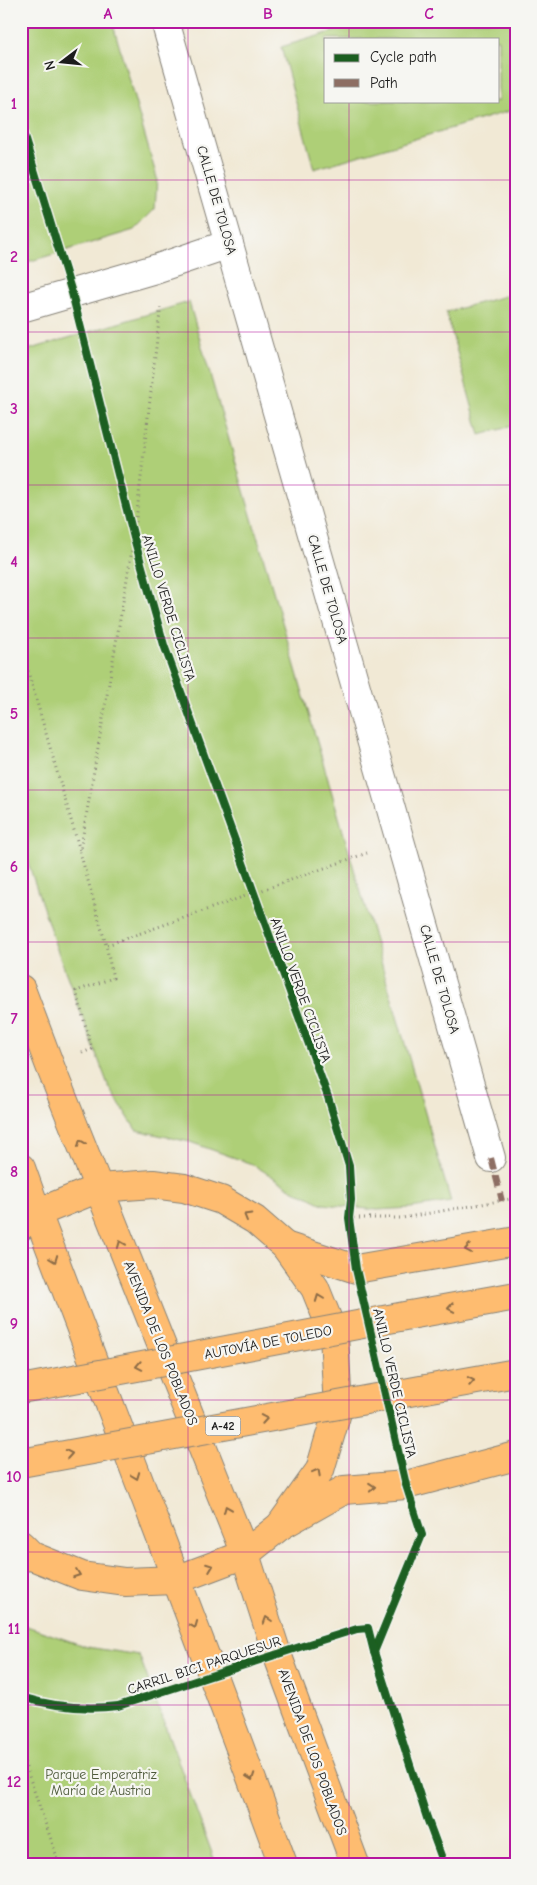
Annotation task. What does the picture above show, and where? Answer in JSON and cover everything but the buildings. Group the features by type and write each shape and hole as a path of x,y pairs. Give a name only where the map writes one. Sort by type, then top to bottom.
{"main road":[{"name":"AVENIDA DE LOS POBLADOS","path":"21,989 245,1554 277,1654 355,1864"},
{"path":"21,1168 29,1219 214,1676 283,1864"},
{"path":"29,1219 99,1188 153,1184 184,1188 221,1200 255,1220 285,1246 315,1288 334,1336 338,1409 320,1470 280,1526"},
{"path":"285,1246 356,1269 516,1241"},
{"name":"AUTOVÍA DE TOLEDO","path":"21,1389 516,1296"},
{"name":"A-42","path":"21,1463 516,1373"},
{"path":"25,1552 82,1576 125,1582 176,1580 245,1554 280,1526 344,1490 406,1485 516,1456"}],"street":[{"name":"CALLE DE TOLOSA","path":"165,21 491,1158"},
{"path":"21,308 155,269 229,244"}],"path":[{"path":"80,852 134,538 162,306 155,269"},
{"path":"21,648 106,945 113,978 76,991 92,1049 50,1066"},
{"path":"106,945 252,892 401,842"},
{"path":"249,883 256,902"},
{"path":"349,1218 402,1218 516,1198"},
{"path":"350,1209 349,1218 356,1269"},
{"path":"21,1753 56,1854 57,1864"}],"green space":[{"path":"21,21 112,21 157,178 155,209 134,230 21,264"},
{"path":"369,21 516,21 516,109 314,169 281,47"},
{"path":"516,293 516,425 480,435 446,312"},
{"path":"189,302 451,1202 411,1208 377,1210 323,1204 294,1190 252,1164 190,1142 136,1130 108,1085 55,944 21,841 21,352"},
{"name":"Parque Emperatriz María de Austria","path":"21,1624 87,1647 139,1655 216,1864 21,1864"}],"marked path":[{"path":"491,1158 502,1201"}],"cycle path":[{"name":"ANILLO VERDE CICLISTA","path":"21,127 72,293 134,538 164,645 328,1097 349,1166 351,1200 349,1218 356,1269 406,1485 422,1535 374,1652 427,1818 444,1864"},
{"name":"CARRIL BICI PARQUESUR","path":"21,1697 70,1707 118,1706 357,1629 368,1628 374,1652"}]}
